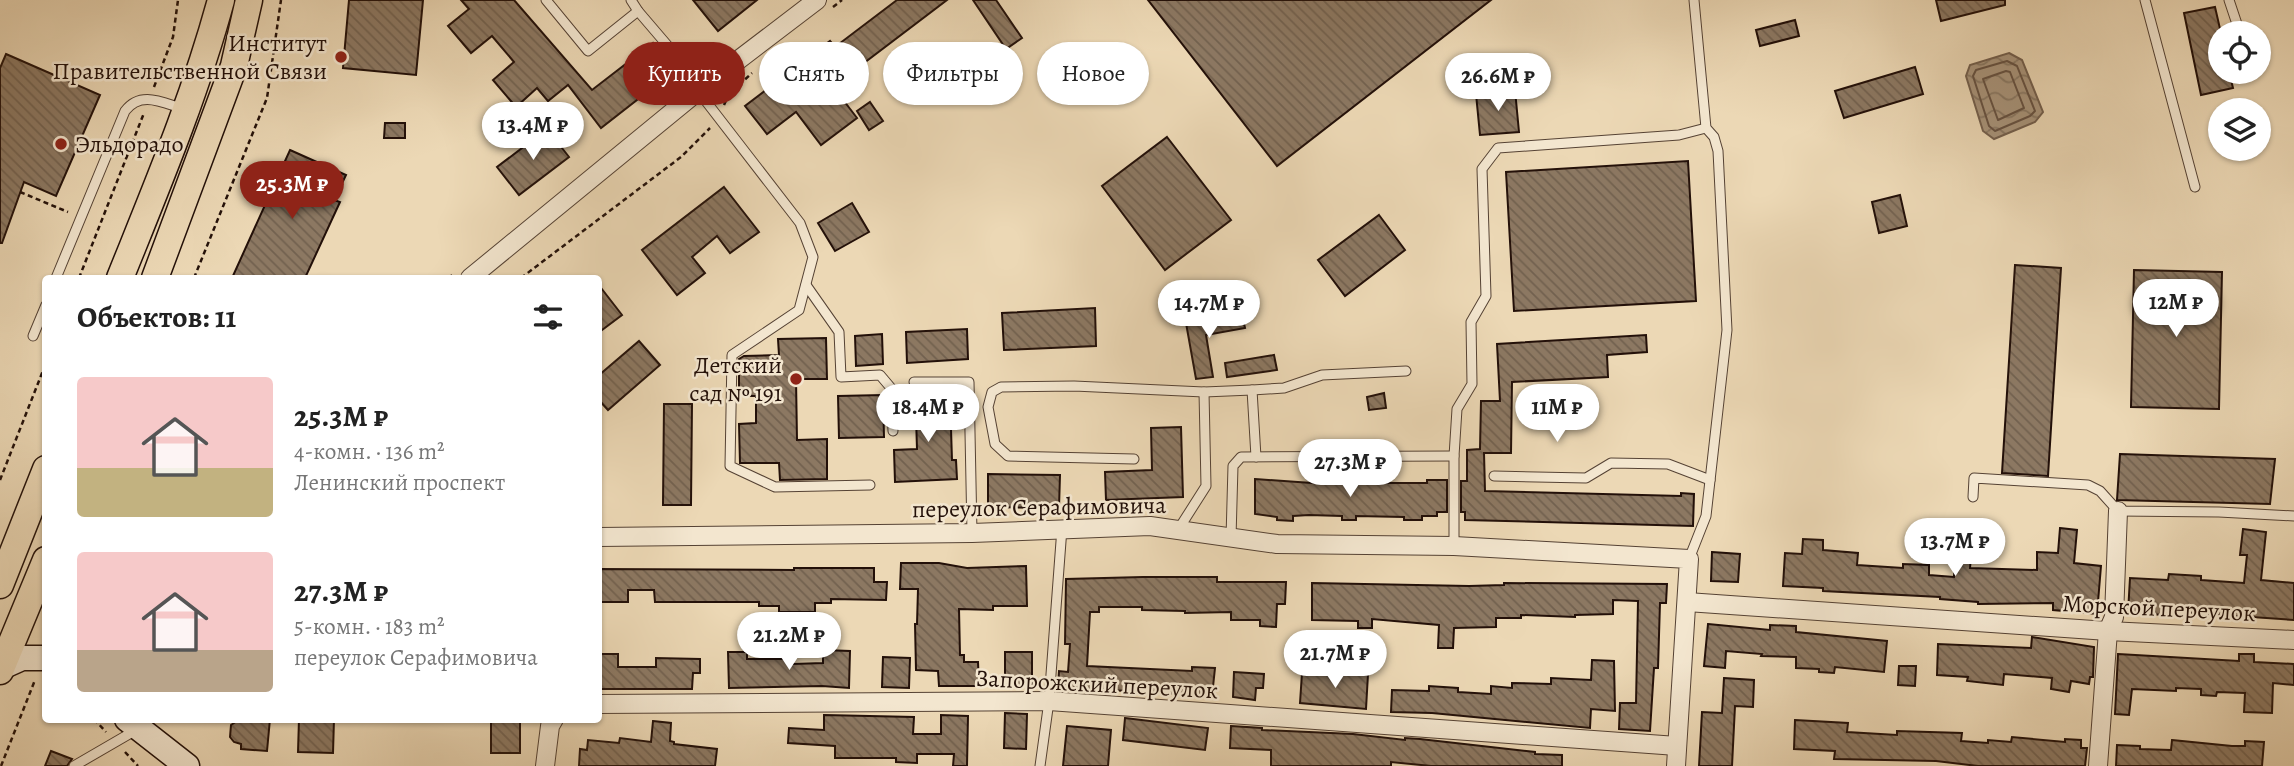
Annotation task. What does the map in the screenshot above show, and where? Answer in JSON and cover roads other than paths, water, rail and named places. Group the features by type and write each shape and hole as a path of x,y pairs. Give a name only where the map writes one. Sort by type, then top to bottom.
{"main road":[{"path":"121,275 187,110 221,0"},
{"path":"156,275 234,66 249,0"},
{"path":"0,585 42,479"},
{"path":"10,560 42,572"},
{"path":"1,669 42,577"},
{"path":"1,669 22,658 42,658"},
{"path":"133,724 187,766"}],"street":[{"path":"745,58 825,4"},
{"path":"474,275 681,105"},
{"path":"2098,766 2108,631 2114,617 2118,511"},
{"name":"переулок Серафимовича","path":"602,537 972,533 1150,526 1277,544 1454,546 1689,559"},
{"path":"1676,766 1689,559"},
{"name":"Морской переулок","path":"1686,602 2108,631 2294,640"},
{"name":"Запорожский переулок","path":"602,704 1049,701 1677,746"},
{"path":"545,766 552,723"}],"lane":[{"path":"546,0 588,51 638,11"},
{"path":"631,0 663,42"},
{"path":"1689,559 1706,516 1727,330 1718,151 1714,137 1706,128 1694,0"},
{"path":"2146,0 2195,187"},
{"path":"2229,0 2236,21"},
{"path":"57,275 125,111 135,100 150,99 187,110"},
{"path":"710,105 800,223 813,257 799,310 732,355 730,466 775,487 870,485"},
{"path":"1454,546 1457,409 1472,384 1471,322 1486,296 1482,169 1498,148 1679,135 1706,128"},
{"path":"806,285 839,332 841,377 880,375 891,388 892,431"},
{"path":"33,336 42,315"},
{"path":"1134,459 1008,456 995,444 988,407 992,392 1001,387 1074,386 1205,392 1252,390 1284,388 1322,375 1406,372"},
{"path":"914,382 969,382 972,533"},
{"path":"1252,390 1256,457"},
{"path":"1178,530 1206,486 1205,392"},
{"path":"1231,538 1233,466 1241,457 1454,456"},
{"path":"1494,476 1587,478 1611,463 1622,463 1668,464 1710,480"},
{"path":"1973,496 1974,478 2088,485 2100,491 2118,511 2294,516"},
{"path":"1040,766 1049,701 1062,528"},
{"path":"74,766 133,724"}],"water":[{"path":"2009,53 2022,60 2043,112 2035,122 1994,139 1983,131 1966,76 1970,65"}],"place":[{"name":"Институт Правительственной Связи","path":"341,57"},
{"name":"Эльдорадо","path":"61,144"},
{"name":"Детский сад № 191","path":"796,379"}]}
